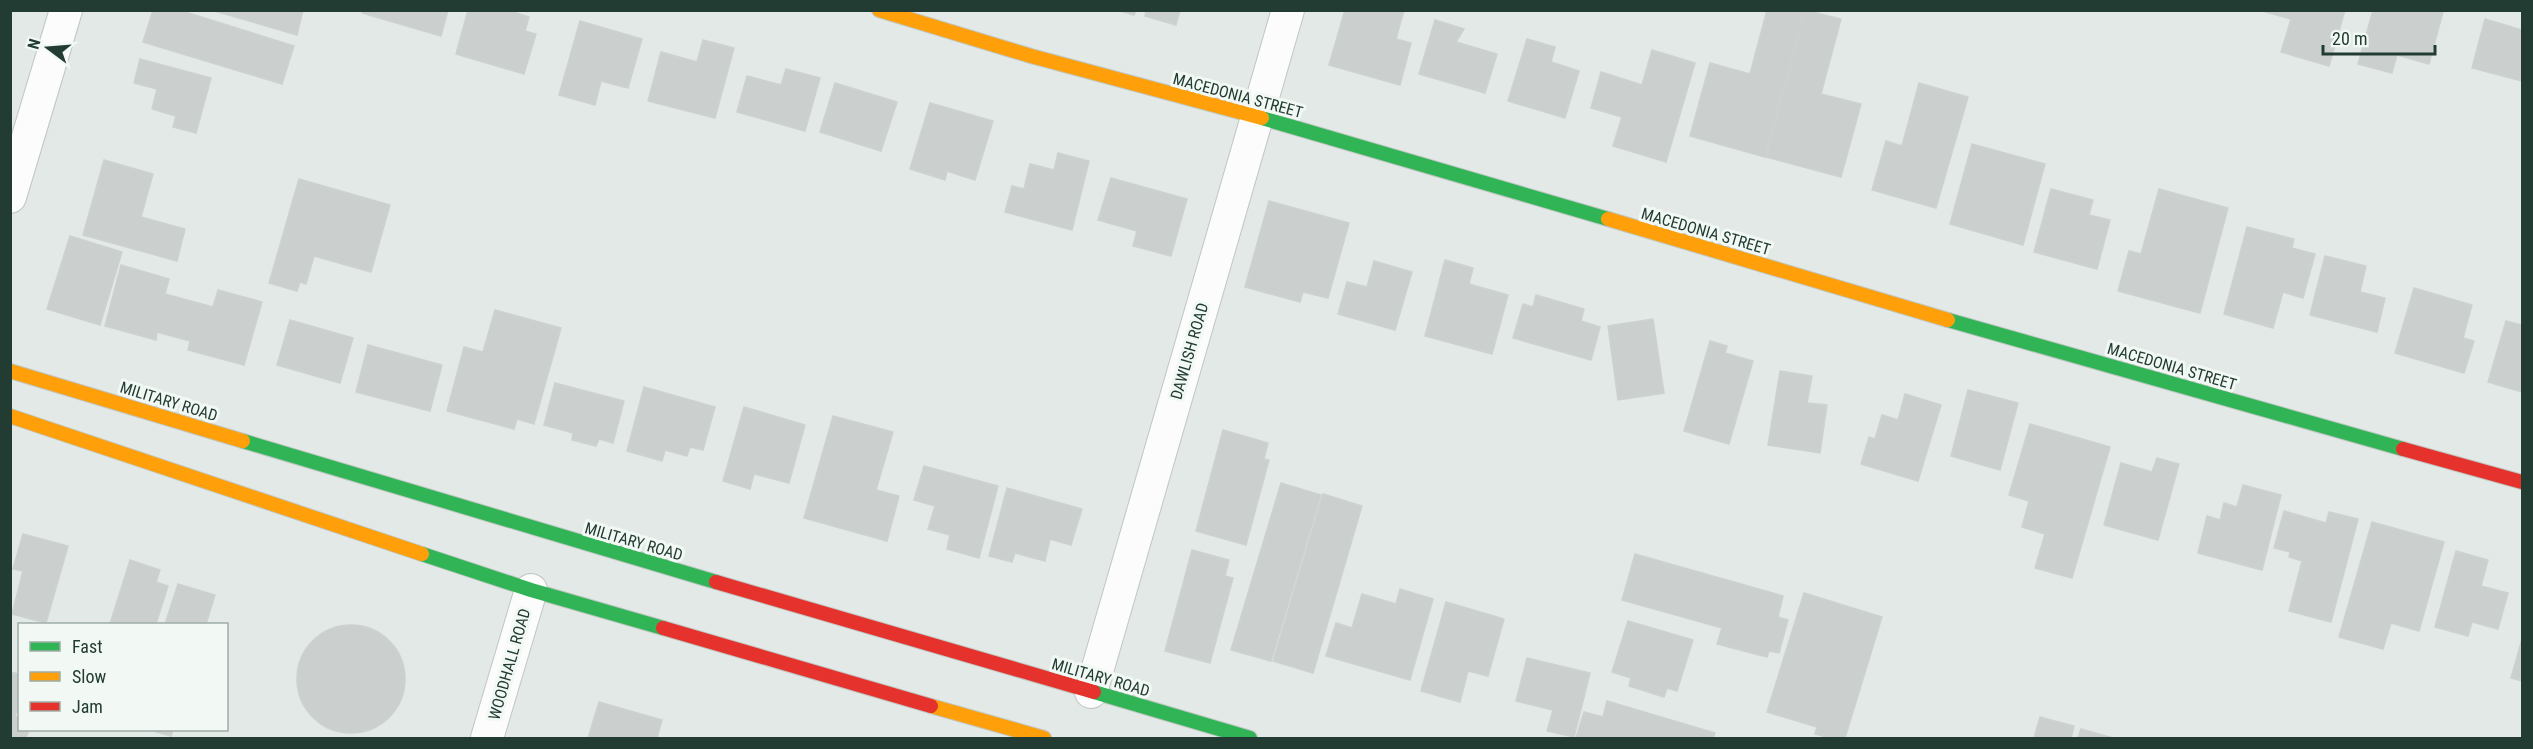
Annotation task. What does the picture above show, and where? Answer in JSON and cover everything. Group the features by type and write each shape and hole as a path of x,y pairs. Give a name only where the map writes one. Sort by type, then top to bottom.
{"street":[{"path":"10,197 66,10"},
{"name":"MACEDONIA STREET","path":"879,10 1031,56 1257,117 1997,334 2523,482"},
{"name":"DAWLISH ROAD","path":"1090,692 1288,10"},
{"name":"MILITARY ROAD","path":"10,371 559,536 1250,738"},
{"path":"10,416 531,590 1044,738"},
{"name":"WOODHALL ROAD","path":"487,738 531,590"}],"building":[{"path":"153,10 179,10 294,46 282,84 143,42"},
{"path":"211,10 303,10 297,35"},
{"path":"363,10 448,10 441,36 362,13"},
{"path":"468,10 507,10 529,17 525,31 536,34 524,74 456,54"},
{"path":"1117,10 1136,10 1134,15"},
{"path":"1146,10 1180,10 1176,25 1145,16"},
{"path":"1345,10 1356,13 1356,10 1404,10 1396,39 1411,43 1400,85 1329,65"},
{"path":"1767,10 1805,10 1765,157 1690,136 1710,63 1750,74"},
{"path":"1805,10 1841,19 1821,94 1861,104 1841,177 1766,157"},
{"path":"2267,10 2345,10 2329,66 2281,52 2291,19 2266,12"},
{"path":"2373,10 2443,12 2429,64 2397,55 2392,73 2358,64"},
{"path":"2485,19 2522,30 2522,81 2472,68"},
{"path":"1435,20 1464,29 1456,42 1497,54 1485,93 1419,74"},
{"path":"580,21 642,39 628,88 601,81 595,105 559,95"},
{"path":"1527,39 1555,47 1551,62 1579,71 1565,118 1508,101"},
{"path":"703,40 734,48 715,118 648,101 661,52 697,62"},
{"path":"1652,50 1695,63 1666,162 1613,146 1622,117 1591,108 1601,72 1642,85"},
{"path":"140,59 211,78 196,133 173,127 176,116 152,109 157,89 134,83"},
{"path":"786,69 820,78 805,131 737,112 747,76 781,85"},
{"path":"835,83 897,102 881,151 820,132"},
{"path":"1919,83 1968,97 1936,208 1872,190 1886,141 1902,146"},
{"path":"930,103 993,121 975,180 947,171 945,180 910,169"},
{"path":"1972,144 2045,164 2023,245 1950,224"},
{"path":"1058,153 1089,161 1072,230 1005,212 1012,186 1024,189 1030,164 1054,170"},
{"path":"104,160 153,174 141,217 185,229 177,261 83,235"},
{"path":"1111,178 1187,199 1171,256 1133,246 1137,231 1098,220"},
{"path":"299,179 390,205 371,272 314,256 306,284 300,282 297,291 269,283"},
{"path":"2051,189 2093,200 2089,215 2110,220 2097,269 2034,252"},
{"path":"2159,189 2228,208 2200,313 2118,291 2129,251 2141,254"},
{"path":"1269,201 1349,223 1328,298 1303,292 1300,302 1245,287"},
{"path":"2247,227 2294,239 2292,248 2315,254 2303,298 2283,292 2273,328 2224,314"},
{"path":"70,236 122,252 100,325 47,309"},
{"path":"2325,256 2366,266 2360,292 2385,298 2377,332 2310,315"},
{"path":"1445,260 1473,268 1469,284 1508,295 1492,354 1425,336"},
{"path":"1374,261 1412,272 1395,330 1338,314 1347,282 1367,287"},
{"path":"121,265 169,279 165,294 213,307 218,290 262,302 244,365 188,350 190,341 157,332 156,340 105,326"},
{"path":"2414,288 2472,305 2463,338 2474,341 2464,373 2395,353"},
{"path":"1536,295 1584,309 1581,321 1600,327 1591,360 1513,338 1523,304 1533,307"},
{"path":"495,310 561,328 534,424 517,419 514,429 447,411 464,347 483,352"},
{"path":"1653,319 1664,393 1618,400 1608,326"},
{"path":"290,320 353,338 340,383 277,365"},
{"path":"2506,321 2522,325 2522,392 2488,382"},
{"path":"1710,341 1727,346 1725,353 1753,361 1729,444 1684,431"},
{"path":"368,345 442,365 430,411 356,392"},
{"path":"1780,371 1812,376 1807,403 1827,405 1820,453 1768,445"},
{"path":"555,383 624,401 613,443 599,439 596,446 572,440 573,433 544,425"},
{"path":"644,387 715,407 703,450 690,447 687,456 665,450 662,461 627,451"},
{"path":"1968,390 2018,403 2000,470 1951,456"},
{"path":"1905,394 1941,405 1918,481 1861,464 1869,437 1875,439 1882,415 1898,420"},
{"path":"744,407 805,425 789,483 754,474 750,489 723,481"},
{"path":"833,416 893,432 876,490 899,496 887,541 804,518"},
{"path":"2030,424 2110,447 2072,578 2035,568 2045,534 2022,527 2029,501 2009,495"},
{"path":"1223,430 1268,443 1264,459 1269,460 1246,545 1196,531"},
{"path":"2157,458 2179,464 2158,540 2104,525 2121,463 2152,472"},
{"path":"924,466 998,486 979,558 947,549 950,535 928,529 935,506 914,500"},
{"path":"1281,483 1321,495 1271,661 1231,650"},
{"path":"2243,485 2281,495 2262,570 2198,553 2207,516 2220,520 2224,503 2237,507"},
{"path":"1007,488 1082,509 1071,545 1050,539 1045,561 1015,553 1012,562 989,556"},
{"path":"1323,494 1362,506 1313,673 1273,661"},
{"path":"2284,511 2326,523 2329,512 2358,519 2331,622 2289,611 2302,561 2289,557 2290,552 2274,548"},
{"path":"2372,522 2444,542 2419,631 2391,623 2383,649 2339,637"},
{"path":"23,534 68,546 46,623 12,614 23,571 13,569"},
{"path":"1192,550 1229,560 1225,576 1233,578 1210,663 1165,651"},
{"path":"2456,551 2488,560 2481,586 2508,593 2498,629 2472,622 2468,636 2435,627"},
{"path":"1635,554 1783,596 1778,617 1788,620 1779,653 1769,651 1767,657 1717,644 1722,628 1622,600"},
{"path":"130,560 160,570 156,582 168,586 156,623 110,623"},
{"path":"178,584 215,595 206,623 165,623"},
{"path":"1400,589 1433,599 1410,680 1326,656 1336,623 1352,628 1362,594 1396,604"},
{"path":"1804,593 1882,617 1845,738 1830,738 1815,734 1817,727 1767,712"},
{"path":"1446,602 1504,619 1488,676 1468,671 1460,702 1421,691"},
{"path":"1628,621 1693,640 1677,691 1667,688 1664,697 1629,686 1631,678 1612,672"},
{"path":"351,625 372,629 389,641 401,658 405,679 401,700 389,717 372,729 351,733 330,729 313,717 301,700 297,679 301,658 313,641 330,629"},
{"path":"2522,639 2522,681 2511,678"},
{"path":"1527,658 1590,673 1574,737 1547,731 1553,710 1516,701"},
{"path":"10,672 18,674 18,707 15,716 18,717 18,731 29,731 26,738 10,738"},
{"path":"1607,701 1715,733 1713,738 1576,738 1584,712 1603,717"},
{"path":"599,702 662,720 657,738 588,738"},
{"path":"2040,717 2074,726 2071,738 2034,738"},
{"path":"2081,729 2113,738 2078,738"},
{"path":"154,731 173,731 171,736"}],"traffic: fast":[{"path":"1262,118 1608,219"},
{"path":"1948,320 2403,449"},
{"path":"243,441 716,582"},
{"path":"422,554 531,590 663,628"},
{"path":"1094,692 1250,738"}],"traffic: slow":[{"path":"879,10 1031,56 1262,118"},
{"path":"1608,219 1948,320"},
{"path":"10,371 243,441"},
{"path":"10,416 422,554"},
{"path":"931,706 1044,738"}],"traffic: jam":[{"path":"2403,449 2522,482"},
{"path":"716,582 1094,692"},
{"path":"663,628 931,706"}]}
